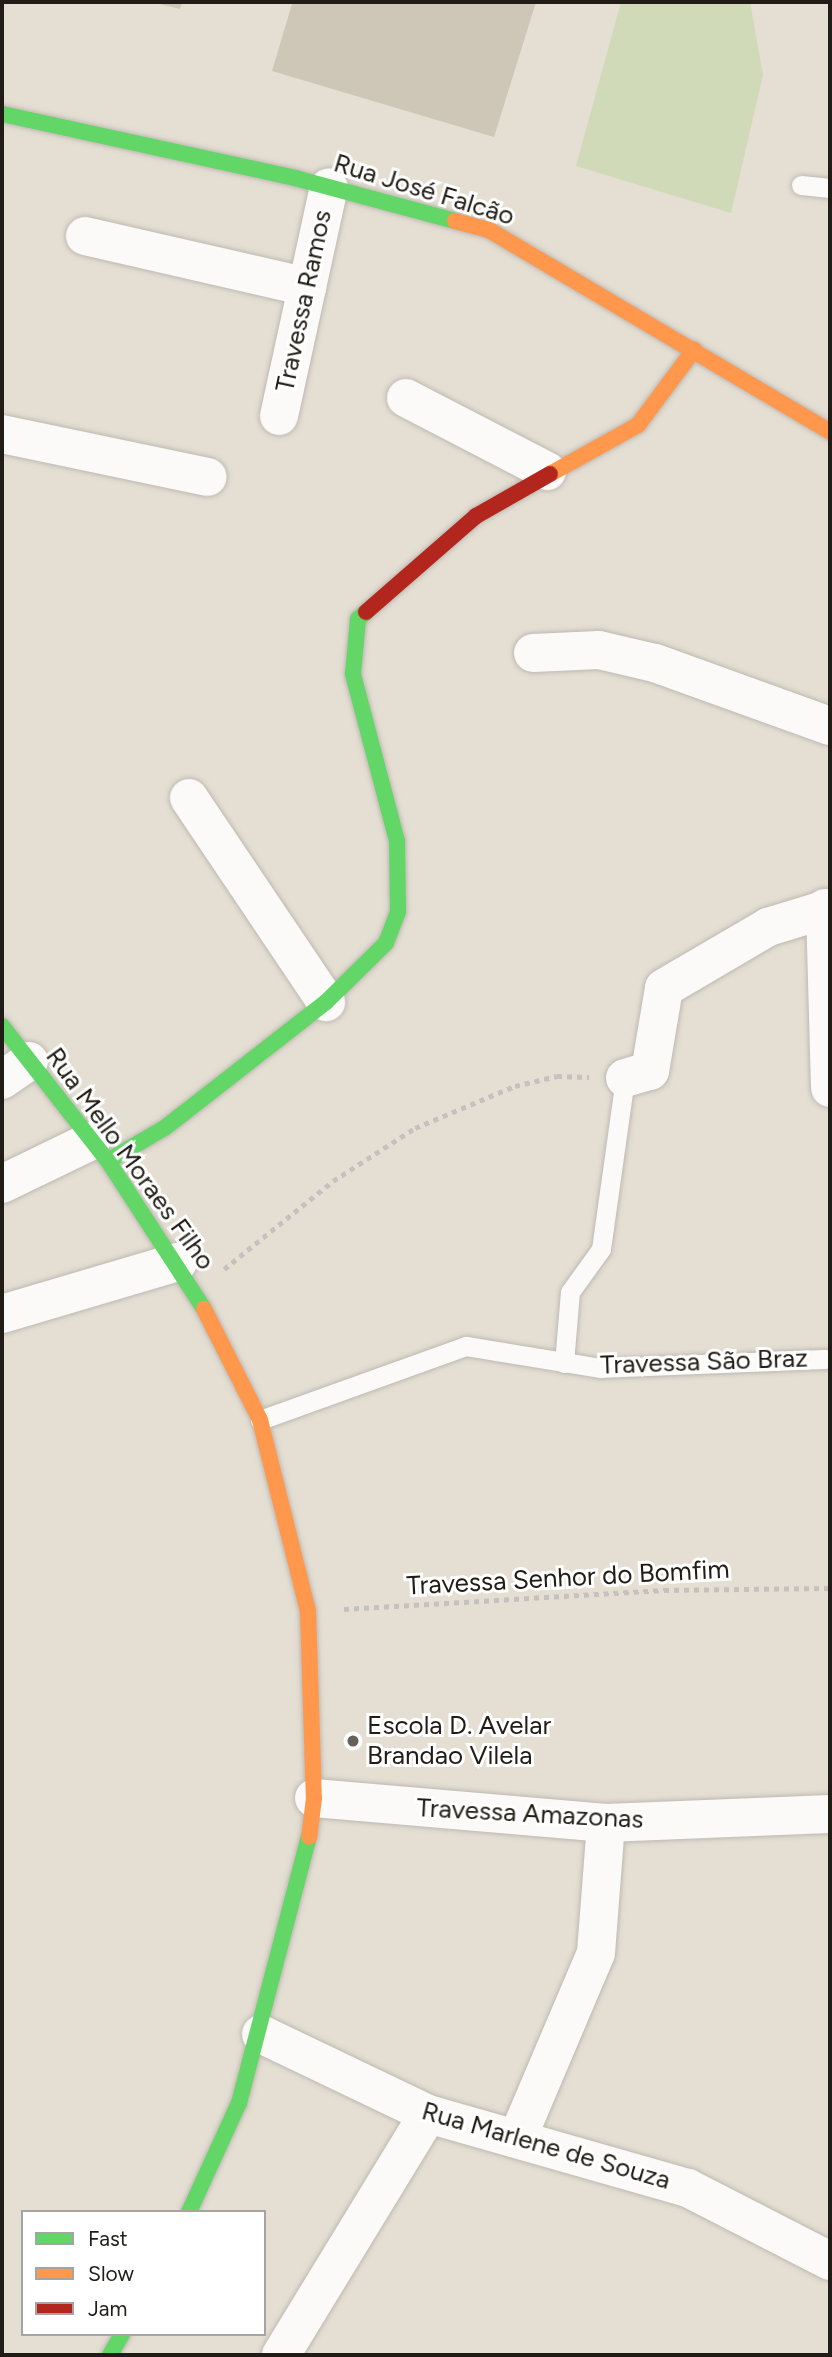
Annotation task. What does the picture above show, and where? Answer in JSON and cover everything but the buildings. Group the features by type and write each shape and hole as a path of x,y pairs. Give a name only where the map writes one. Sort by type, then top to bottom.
{"street":[{"name":"Rua José Falcão","path":"2,114 329,187 489,230 830,432"},
{"name":"Travessa Ramos","path":"279,416 329,187"},
{"path":"85,236 307,287"},
{"path":"2,1184 166,1127 326,1002 386,943 398,911 392,811 352,665 358,619 476,516 547,471 638,425 694,350"},
{"path":"406,398 547,471"},
{"path":"2,434 208,477"},
{"path":"533,653 599,650 622,655 710,678 758,704 830,726"},
{"path":"189,798 326,1002"},
{"path":"625,1078 650,1071 660,992 768,927 828,908 830,1088"},
{"name":"Rua Mello Moraes Filho","path":"2,1026 15,1070 100,1151 187,1277 260,1420 308,1611 314,1798 295,1906 261,2034 239,2103 190,2210"},
{"path":"2,1314 187,1277"},
{"name":"Travessa Amazonas","path":"314,1798 606,1822 830,1814"},
{"path":"517,2138 596,1954 606,1822"},
{"name":"Rua Marlene de Souza","path":"261,2034 428,2114 688,2188 830,2261"},
{"path":"281,2355 428,2114"},
{"path":"110,2355 121,2336"}],"lane":[{"path":"801,185 830,188"},
{"path":"564,1363 569,1292 601,1249 625,1078"},
{"name":"Travessa São Braz","path":"260,1420 466,1346 601,1368 826,1359"}],"path":[{"path":"187,1277 415,1128 515,1086 557,1076 625,1078"},
{"name":"Travessa Senhor do Bomfim","path":"308,1611 664,1590 830,1588"}],"green space":[{"path":"621,2 750,2 763,75 731,213 576,166"}],"traffic: fast":[{"path":"2,114 295,178 455,221"},
{"path":"108,1161 166,1127 326,1002 386,943 398,911 397,841 353,674 358,619 366,612"},
{"path":"2,1026 108,1161 204,1309"},
{"path":"190,2210 239,2103 309,1837"},
{"path":"110,2355 121,2336"}],"traffic: slow":[{"path":"455,221 489,230 830,432"},
{"path":"550,474 638,425 694,350"},
{"path":"204,1309 260,1420 308,1611 314,1798 309,1837"}],"traffic: jam":[{"path":"366,612 476,516 550,474"}],"place":[{"name":"Escola D. Avelar Brandao Vilela","path":"353,1741"}]}
